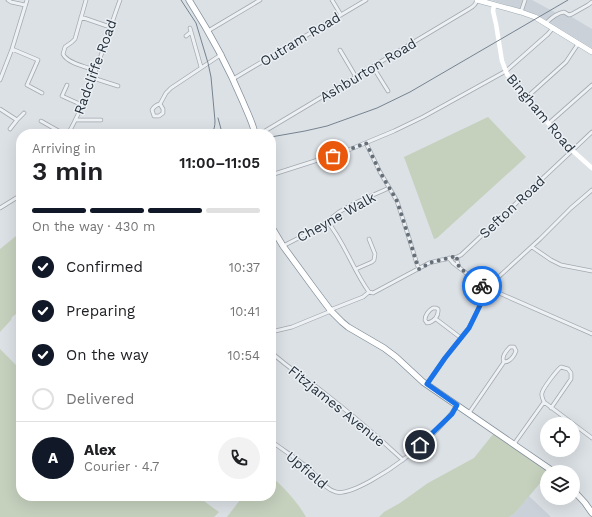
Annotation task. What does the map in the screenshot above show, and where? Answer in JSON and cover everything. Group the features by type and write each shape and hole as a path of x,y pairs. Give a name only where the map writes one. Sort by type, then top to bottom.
{"highway":[{"path":"189,0 222,54 254,129"},
{"path":"276,234 330,310 345,325 386,349 427,384 544,465"},
{"path":"580,498 592,509"},
{"path":"585,503 592,513"}],"main road":[{"path":"477,0 535,17 592,52"}],"street":[{"path":"8,0 25,5"},
{"path":"0,80 12,49 26,0"},
{"path":"86,0 75,39 65,47 63,54 66,59 95,70"},
{"name":"Radcliffe Road","path":"71,129 93,78 120,0"},
{"path":"208,31 260,0"},
{"path":"332,0 341,15"},
{"name":"Outram Road","path":"233,78 366,0"},
{"name":"Ashburton Road","path":"268,129 473,7 477,0"},
{"path":"521,12 525,0"},
{"path":"546,23 550,18 561,12 569,15 574,14 592,2"},
{"name":"Bingham Road","path":"494,5 493,12 502,63 506,71 526,98 573,151 592,168"},
{"path":"81,17 110,27"},
{"path":"190,28 201,67"},
{"path":"276,173 336,155 421,119 506,71 553,28"},
{"path":"186,36 191,32"},
{"path":"526,98 566,62 578,44"},
{"path":"12,49 38,60 27,85 42,92"},
{"path":"340,50 356,77"},
{"path":"160,104 166,93 171,88 222,54"},
{"path":"373,67 388,91"},
{"path":"93,78 118,86"},
{"path":"67,85 62,96 82,104"},
{"path":"549,123 592,85"},
{"path":"0,109 17,120"},
{"path":"10,129 24,113"},
{"path":"76,120 101,120"},
{"path":"41,121 55,129"},
{"name":"Sefton Road","path":"276,331 292,327 361,298 369,292 373,293 432,262 457,256 464,252 592,132"},
{"path":"366,143 398,204 419,269"},
{"name":"Cheyne Walk","path":"283,246 318,228 348,207 389,188"},
{"path":"427,384 445,358 462,338 473,321 488,289 494,281 592,190"},
{"path":"0,208 16,198"},
{"path":"327,221 341,242 369,292"},
{"path":"356,269 374,260 375,254 369,239"},
{"path":"532,246 561,265 592,271"},
{"path":"457,256 459,267"},
{"path":"449,258 478,284 592,334"},
{"path":"432,308 438,309 436,319 429,323 425,320 428,312 432,308"},
{"path":"436,319 462,338"},
{"path":"469,413 504,362 509,360 514,355 516,351 514,347 510,347 507,350 503,358 504,362"},
{"name":"Fitzjames Avenue","path":"276,357 361,422 402,460"},
{"path":"551,408 571,378 571,373 568,369 563,367 552,376 542,394 544,402 551,408 591,437 592,432"},
{"path":"514,444 544,402"},
{"name":"Upfield","path":"276,445 309,469 328,488 337,492 349,491 365,484 402,460 429,437 452,414 457,405"}],"shaded area":[{"path":"491,0 532,0 560,15 565,13 592,29 592,48 536,14"},
{"path":"529,496 551,517 509,517 514,514"}],"green space":[{"path":"488,117 526,157 437,238 434,239 404,157"},
{"path":"16,236 16,314 0,332 0,249"},
{"path":"0,349 16,365 16,501 204,501 219,512 214,517 0,517"},
{"path":"494,433 540,466 540,483 514,514 509,517 379,517 384,512 400,503 428,483 474,458"},
{"path":"276,480 290,495 306,517 227,517 239,501 276,501"}],"tram line":[{"path":"181,0 196,23 208,63 211,77 215,121 214,129"},
{"path":"276,136 327,126 377,108 410,92 568,0"},
{"path":"218,118 221,129"}],"way so far":[{"path":"333,156 366,143 384,180 397,201 419,269 432,262 457,256 459,267 482,286"}],"route":[{"path":"420,445 452,414 457,405 427,384 470,326 488,289 482,286"}]}
